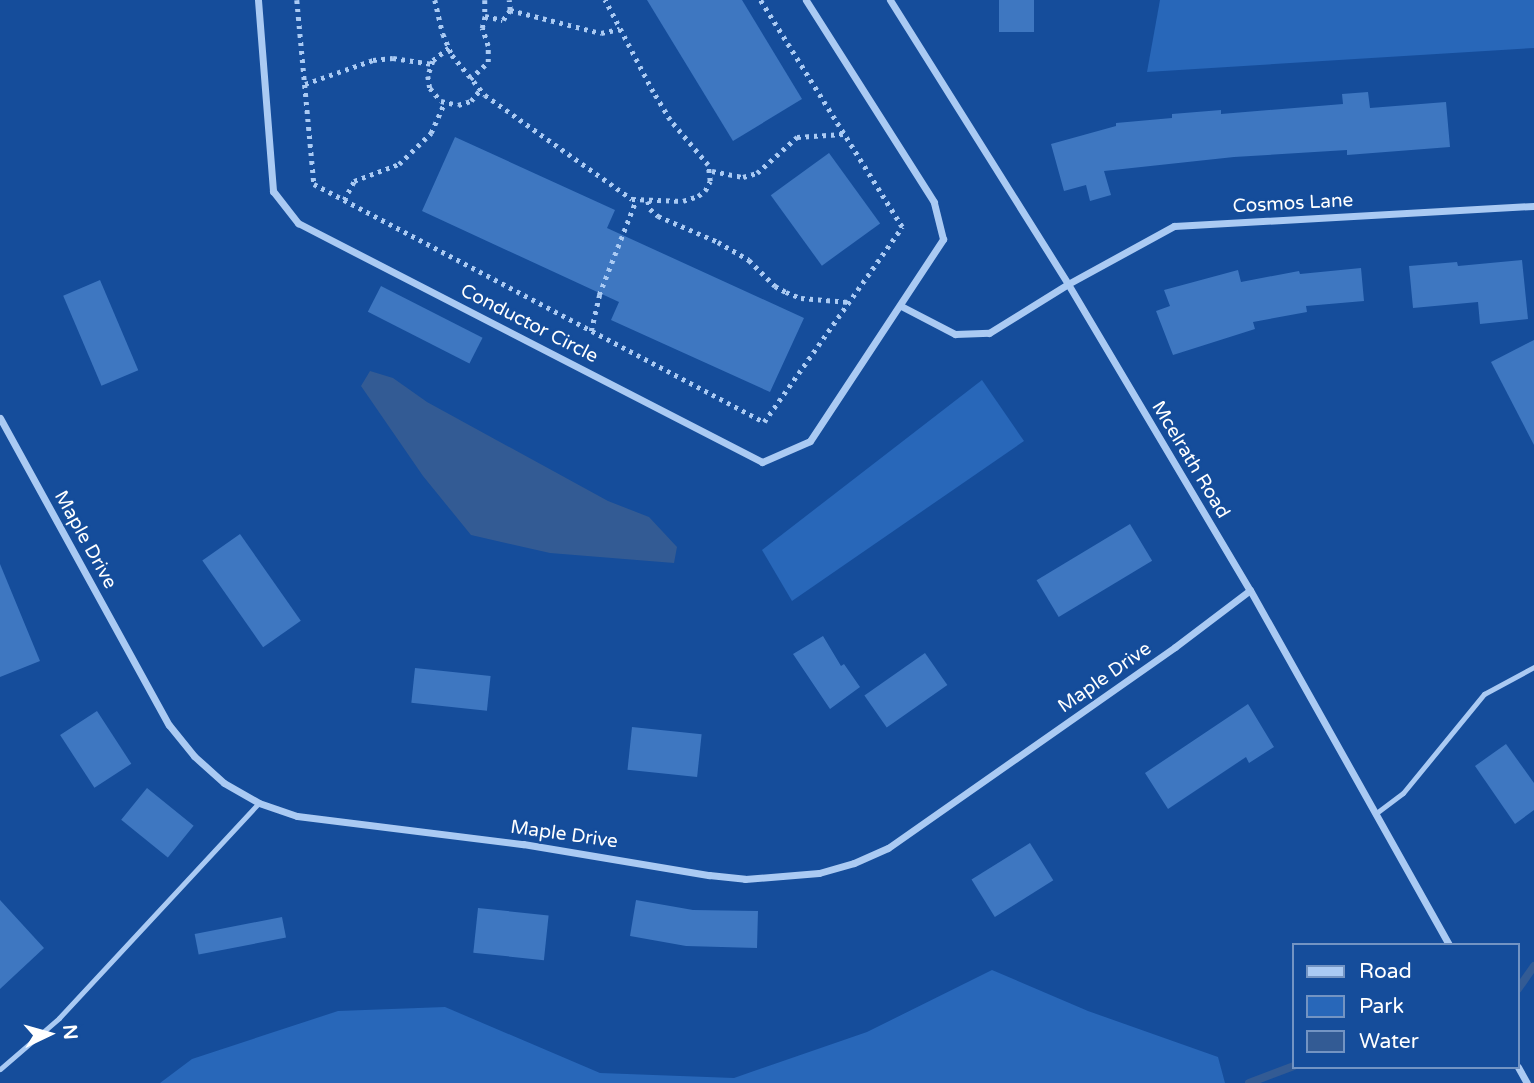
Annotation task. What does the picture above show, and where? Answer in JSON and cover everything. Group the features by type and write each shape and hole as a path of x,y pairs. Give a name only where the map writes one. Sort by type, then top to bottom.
{"street":[{"name":"Conductor Circle","path":"258,0 273,191 298,223 762,462 810,441 943,239 934,202 806,0"},
{"name":"Mcelrath Road","path":"890,0 1068,284 1250,590 1448,943"},
{"name":"Cosmos Lane","path":"1068,284 1174,226 1534,206"},
{"path":"901,306 955,334 989,332 1068,284"},
{"name":"Maple Drive","path":"0,418 169,725 194,756 224,783 259,803 297,816 523,844 721,876 782,878 819,873 854,863 919,828 1175,647 1250,590"}],"lane":[{"path":"1375,814 1403,793 1471,714 1484,694 1534,667"},
{"path":"0,1069 59,1018 259,803"}],"path":[{"path":"297,0 314,184 764,422 902,228 760,0"},
{"path":"435,0 449,48 480,90 636,200 683,201 698,196 705,191 711,171"},
{"path":"470,79 488,62 488,46 482,28 485,0"},
{"path":"485,16 503,20 510,10 509,0"},
{"path":"605,0 670,120 711,171 743,177 757,173 797,137 843,134"},
{"path":"510,10 601,33 620,29"},
{"path":"449,48 433,64 428,76 430,88 445,103 458,105 471,101 480,90"},
{"path":"305,84 373,60 393,58 433,64"},
{"path":"344,201 354,181 399,164 438,124 445,103"},
{"path":"591,332 599,295 636,200"},
{"path":"648,201 650,209 658,216 718,242 749,260 775,286 786,292 802,298 849,302"}],"green space":[{"path":"1160,0 1534,0 1534,48 1147,72"},
{"path":"982,380 1024,441 792,601 762,550"},
{"path":"992,970 1088,1011 1218,1057 1225,1083 160,1083 192,1059 338,1011 445,1007 600,1073 734,1078 867,1032"}],"water":[{"path":"370,371 393,378 427,402 608,501 649,517 677,547 674,563 550,553 471,535 423,476 361,386"}],"building":[{"path":"647,0 742,0 802,99 733,141"},
{"path":"999,0 1034,0 1034,32 999,32"},
{"path":"1368,92 1370,108 1446,102 1450,147 1347,155 1347,150 1234,157 1104,171 1111,195 1090,201 1086,185 1064,191 1051,144 1116,126 1116,123 1172,118 1172,114 1221,110 1221,114 1343,104 1342,94"},
{"path":"455,137 615,210 607,228 804,318 770,392 611,320 619,302 422,211"},
{"path":"829,153 880,223 822,266 771,195"},
{"path":"1522,260 1528,319 1480,324 1478,302 1413,308 1409,266 1457,262 1458,266"},
{"path":"1361,268 1364,301 1306,306 1307,312 1253,322 1255,329 1173,355 1156,311 1170,306 1164,290 1238,270 1241,282 1299,271 1300,274"},
{"path":"100,280 138,370 101,386 63,296"},
{"path":"381,286 483,338 469,364 368,312"},
{"path":"1534,340 1534,445 1491,362"},
{"path":"1130,524 1152,561 1059,617 1037,580"},
{"path":"240,534 301,621 263,647 202,560"},
{"path":"0,564 40,661 0,677"},
{"path":"823,636 841,666 844,664 860,687 830,709 793,654"},
{"path":"925,653 947,685 887,727 864,695"},
{"path":"415,668 491,676 487,711 411,703"},
{"path":"1248,704 1274,747 1249,763 1246,757 1168,809 1145,773"},
{"path":"97,711 131,764 94,788 60,735"},
{"path":"632,727 702,734 697,777 628,770"},
{"path":"1506,744 1534,783 1534,810 1515,824 1475,766"},
{"path":"147,788 194,826 168,858 121,820"},
{"path":"1030,843 1053,880 995,917 971,880"},
{"path":"0,900 44,948 0,989"},
{"path":"636,900 693,910 758,911 757,948 686,946 630,936"},
{"path":"478,908 549,915 544,960 473,953"},
{"path":"282,917 286,938 199,955 195,934"}],"waterway":[{"path":"1520,986 1534,966"},
{"path":"1249,1083 1292,1067"}]}
